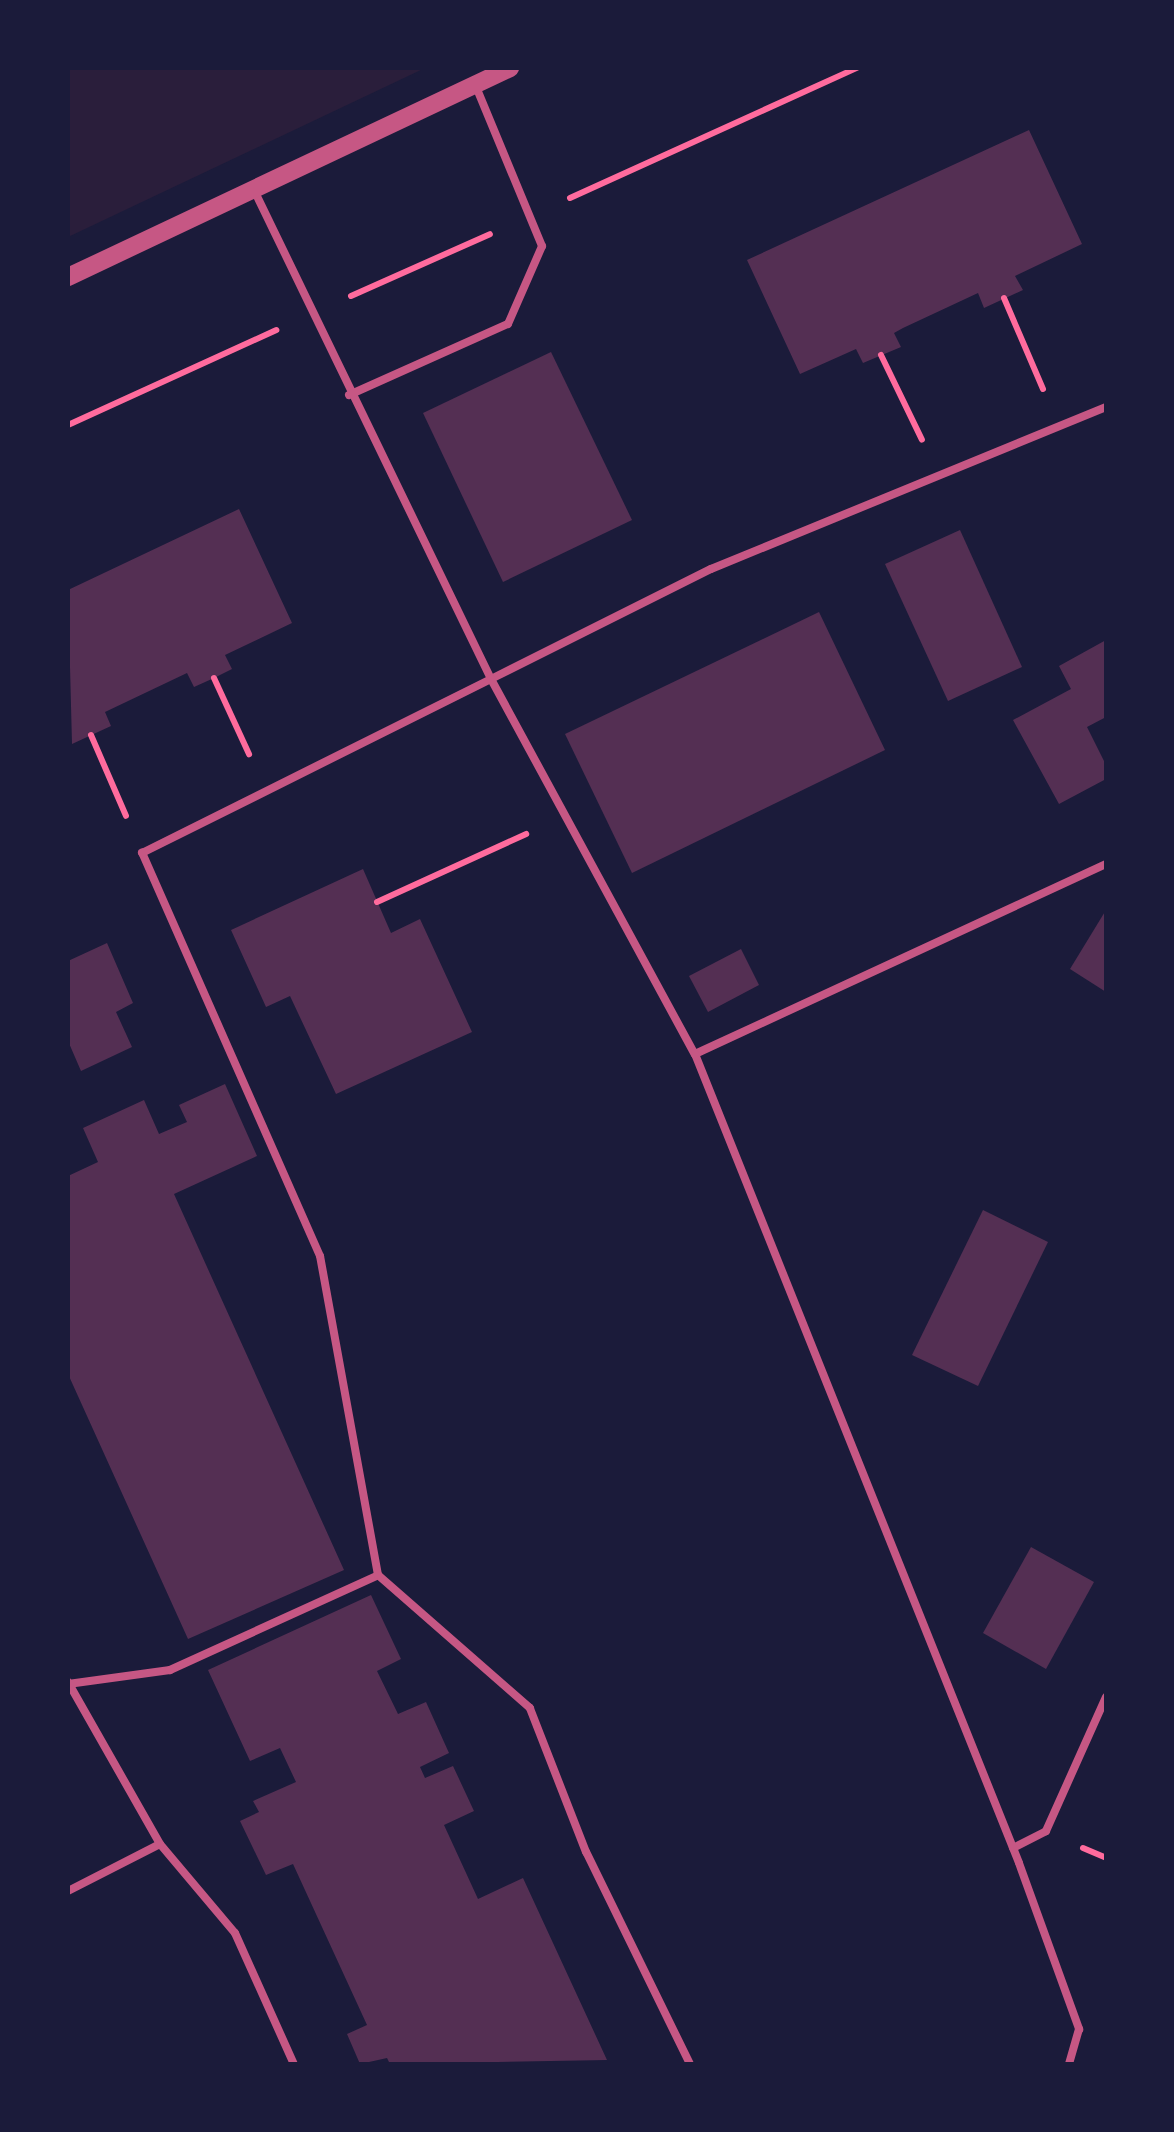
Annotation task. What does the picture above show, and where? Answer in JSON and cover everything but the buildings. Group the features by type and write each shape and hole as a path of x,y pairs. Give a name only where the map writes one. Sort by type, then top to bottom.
{"street":[{"path":"68,276 510,68"}],"lane":[{"path":"349,395 508,324 542,246 475,84"},
{"path":"254,190 349,395 491,679 695,1054 1014,1848 1079,2029 1070,2064"},
{"path":"690,2064 586,1852 530,1708 378,1575 320,1256 142,853 711,569 941,480 1106,407"},
{"path":"695,1054 1106,864"},
{"path":"294,2064 234,1933 160,1844 68,1683 170,1670 378,1575"},
{"path":"1014,1848 1046,1831 1106,1697"},
{"path":"68,1890 160,1844"}],"path":[{"path":"68,425 857,68"},
{"path":"1004,298 1060,429"},
{"path":"881,355 941,480"},
{"path":"214,678 267,791"},
{"path":"92,734 142,853"},
{"path":"378,902 563,817"}],"shaded area":[{"path":"68,68 425,68 68,237"}]}
